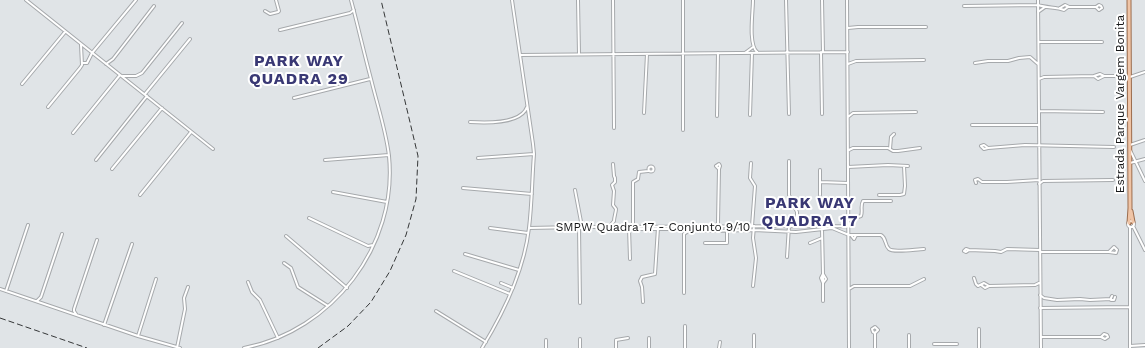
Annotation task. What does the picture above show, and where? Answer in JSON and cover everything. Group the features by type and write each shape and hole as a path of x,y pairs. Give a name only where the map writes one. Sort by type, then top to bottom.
{"main road":[{"name":"Estrada Parque Vargem Bonita","path":"1129,0 1129,223"},
{"name":"Estrada Parque Vargem Bonita","path":"1130,208 1133,222"}],"street":[{"path":"26,0 213,149"},
{"path":"82,63 87,63 92,53 136,0"},
{"path":"265,11 270,14 278,12 276,0"},
{"path":"244,348 278,338 296,329 328,306 347,288 364,264 382,222 387,202 389,156 352,0"},
{"path":"482,348 496,325 520,270 529,228 532,194 534,154 512,0"},
{"path":"578,0 579,54"},
{"path":"613,0 614,128"},
{"path":"682,130 684,46 683,0"},
{"path":"753,0 751,26 753,46 758,52"},
{"path":"786,0 788,114"},
{"path":"822,0 822,114"},
{"path":"847,0 848,226 850,235 849,348"},
{"path":"1038,0 1040,348"},
{"path":"964,6 1038,5 1045,8 1060,8 1065,5 1068,7 1096,7"},
{"path":"106,64 113,59 154,6"},
{"path":"1038,12 1045,8"},
{"path":"280,30 350,13 354,10"},
{"path":"350,13 355,15"},
{"path":"121,75 136,76 142,73 182,22"},
{"path":"847,28 926,27"},
{"path":"22,84 65,32"},
{"path":"96,160 190,39"},
{"path":"1038,42 1102,42"},
{"path":"48,107 80,68 82,63 81,45"},
{"path":"678,54 684,46"},
{"path":"745,53 753,46"},
{"path":"520,55 848,52"},
{"path":"717,116 718,53"},
{"path":"750,115 752,53"},
{"path":"644,113 647,54"},
{"path":"1033,59 1038,56"},
{"path":"848,57 856,61"},
{"path":"975,63 1030,57 1038,64"},
{"path":"848,64 856,61 924,60"},
{"path":"1130,77 1145,72"},
{"path":"73,133 121,75"},
{"path":"1039,75 1044,77"},
{"path":"1039,79 1044,77 1094,76 1098,79 1104,76 1116,76"},
{"path":"294,98 370,78"},
{"path":"470,122 504,121 523,114 527,107"},
{"path":"112,169 162,108"},
{"path":"848,109 853,113"},
{"path":"1039,111 1103,112"},
{"path":"848,117 853,113 916,112"},
{"path":"523,114 529,117"},
{"path":"972,125 1039,125"},
{"path":"140,195 191,132"},
{"path":"890,148 891,137 894,134"},
{"path":"1145,140 1130,147 1145,181"},
{"path":"848,145 853,148"},
{"path":"988,148 1039,145 1048,147 1114,147"},
{"path":"848,150 853,148 890,148 893,151 898,151 920,148"},
{"path":"478,158 534,154"},
{"path":"325,160 389,156"},
{"path":"1130,164 1145,159"},
{"path":"789,161 790,198 797,212 798,226"},
{"path":"609,227 614,221 614,214 616,211 613,205 614,191 612,185 615,182 615,178 613,164"},
{"path":"751,164 750,178 755,186 753,238 756,258 753,286"},
{"path":"879,195 904,194 906,186 904,166"},
{"path":"848,167 908,166"},
{"path":"715,227 718,223 718,169"},
{"path":"820,170 820,195"},
{"path":"633,227 634,182 638,179 639,172 648,171"},
{"path":"982,182 1007,182 1039,179 1043,181 1113,180"},
{"path":"1039,184 1043,181"},
{"path":"820,182 848,183"},
{"path":"463,188 532,194"},
{"path":"575,190 580,222 580,303"},
{"path":"332,192 387,202"},
{"path":"848,220 861,216 862,203 864,200 891,200"},
{"path":"309,218 368,246 371,250"},
{"path":"614,221 620,227"},
{"path":"1145,250 1132,227 1129,223 1131,221 1133,222 1132,227 1130,307 1130,347 1145,345"},
{"path":"579,227 580,222"},
{"path":"634,223 637,227"},
{"path":"718,223 722,227"},
{"path":"6,291 28,225"},
{"path":"787,257 789,226"},
{"name":"SMPW Quadra 17 - Conjunto 9/10","path":"529,228 848,226"},
{"path":"673,227 684,234"},
{"path":"704,243 727,243 727,227"},
{"path":"822,227 823,274 821,278 823,283 823,301"},
{"path":"630,259 629,228 692,228 702,231 754,230 788,232 822,227 832,228 850,235 854,239 856,235 881,235 886,240 890,249 894,251 924,249"},
{"path":"490,228 528,233"},
{"path":"643,302 640,281 642,278 655,274 658,228"},
{"path":"684,234 692,228"},
{"path":"42,303 41,298 62,234"},
{"path":"684,234 684,293"},
{"path":"286,236 347,288"},
{"path":"810,243 822,238"},
{"path":"79,316 74,312 74,309 96,240"},
{"path":"104,325 132,244"},
{"path":"368,246 373,245"},
{"path":"969,250 1001,252 1007,249 1110,252"},
{"path":"465,254 520,270"},
{"path":"284,262 291,268 298,287 328,306"},
{"path":"454,272 510,294"},
{"path":"823,274 826,278 823,283"},
{"path":"974,278 976,284 981,285 984,283 989,286 1036,285 1039,283"},
{"path":"138,336 156,279"},
{"path":"849,283 854,286 910,286 924,279"},
{"path":"248,282 252,292 260,300 278,338"},
{"path":"501,284 513,288"},
{"path":"1036,285 1040,288"},
{"path":"849,289 854,286"},
{"path":"0,289 104,325 178,348 185,309 184,298 188,287"},
{"path":"1040,295 1044,298 1057,300 1111,299"},
{"path":"36,301 41,298"},
{"path":"1040,302 1044,298"},
{"path":"1040,308 1130,307"},
{"path":"436,311 486,342"},
{"path":"685,326 686,348"},
{"path":"979,329 979,348"},
{"path":"875,333 875,348"},
{"path":"754,335 754,348"},
{"path":"909,335 909,348"},
{"path":"1040,337 1101,337"},
{"path":"616,348 616,340 628,338"},
{"path":"649,338 650,348"},
{"path":"580,339 580,348"},
{"path":"546,340 546,348"},
{"path":"719,348 720,342"},
{"path":"934,344 957,344"}],"railway":[{"path":"318,348 348,326 371,302 390,271 406,235 416,199 418,156 381,0"},
{"path":"0,318 87,348"}],"district":[{"name":"PARK WAY QUADRA 29","path":"299,70"},
{"name":"PARK WAY QUADRA 17","path":"810,212"}]}
